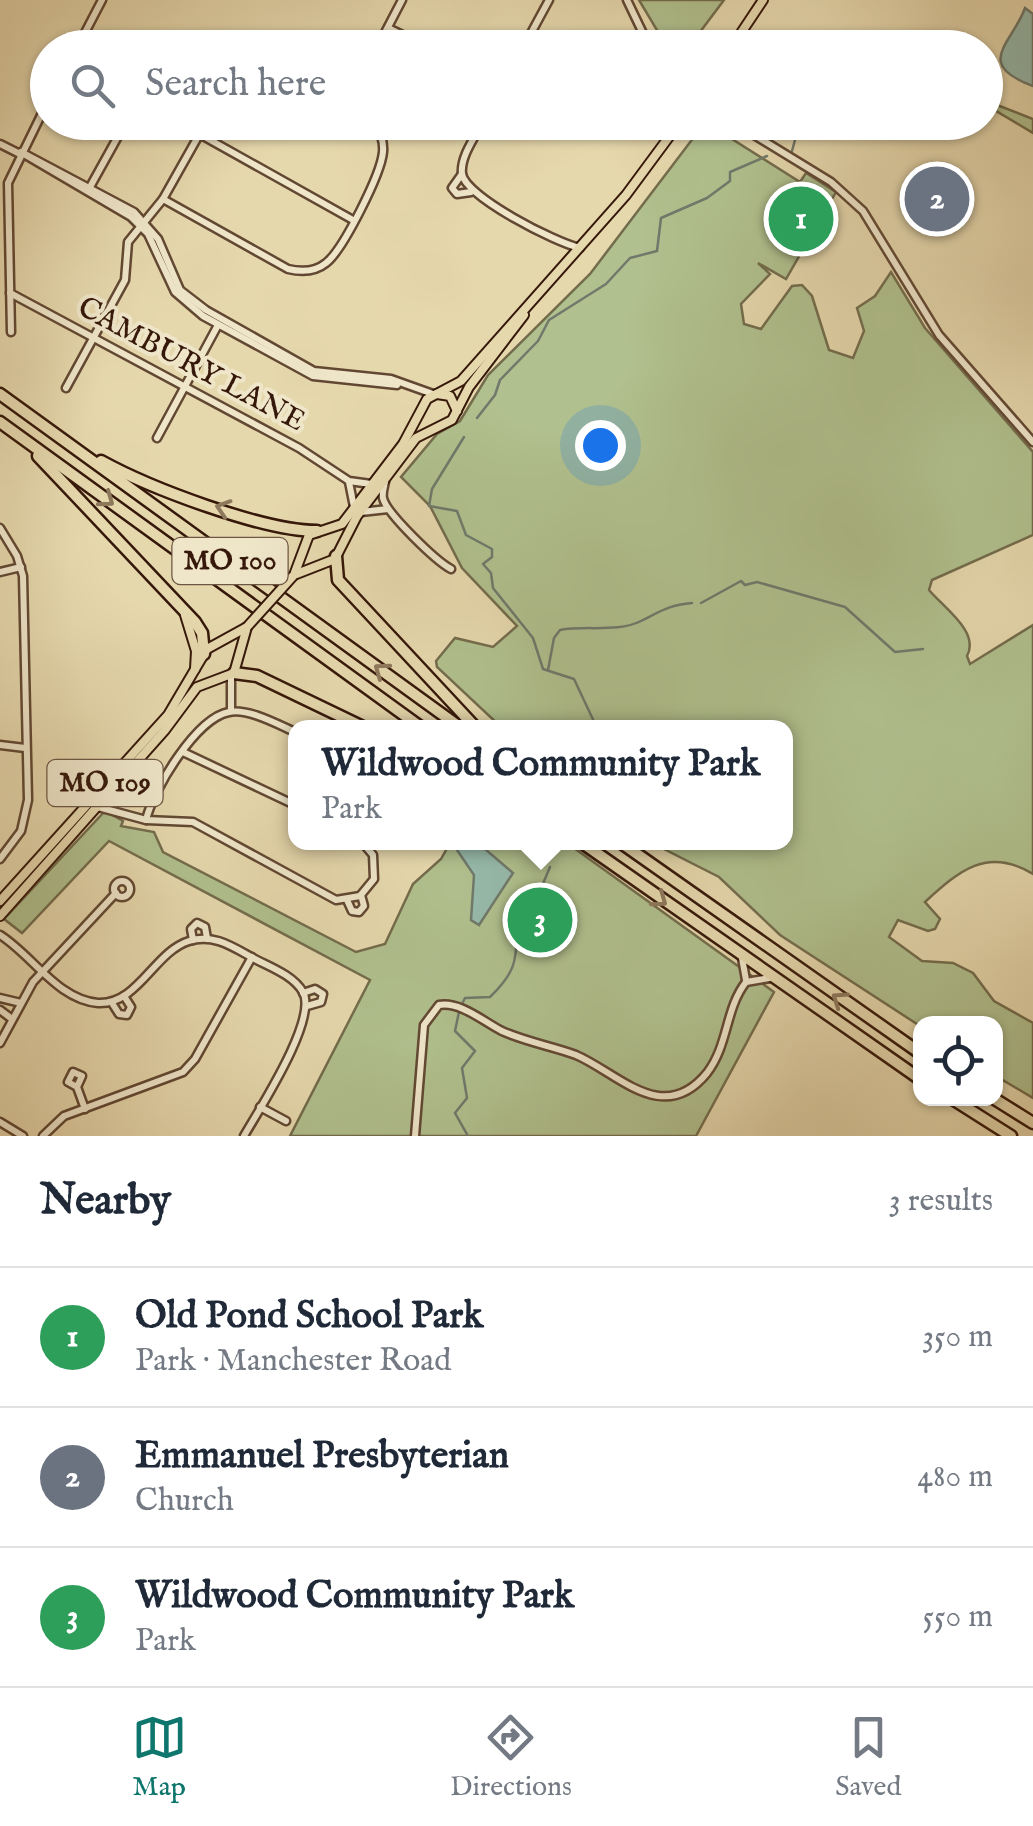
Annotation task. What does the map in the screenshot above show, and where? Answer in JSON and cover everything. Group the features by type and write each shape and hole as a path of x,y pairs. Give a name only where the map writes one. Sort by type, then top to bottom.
{"highway":[{"name":"MO 100","path":"0,394 449,720"},
{"name":"MO 100","path":"0,422 411,720"},
{"path":"16,434 202,633 204,657"},
{"path":"71,446 148,484 270,527 320,530"},
{"path":"338,554 338,580 469,720"},
{"path":"232,674 258,676 349,720"},
{"path":"592,850 770,978 913,1074"},
{"path":"631,850 913,1047"},
{"path":"1003,1104 1033,1124"},
{"path":"964,1106 1011,1136"}],"main road":[{"path":"743,30 763,0"},
{"name":"MO 109","path":"294,576 325,564 338,554 371,484 403,444 424,406 435,394 460,381 535,300 643,175 667,140"},
{"name":"MO 109","path":"0,901 160,724 204,657 246,628 294,576 305,542 320,530 342,524 358,509 385,482 420,433 452,420 476,377 535,300"},
{"path":"435,394 452,398 456,410"},
{"path":"424,406 430,422 443,426"},
{"path":"320,530 335,537 338,554"},
{"path":"305,542 308,559 325,564"},
{"path":"183,612 197,657 192,680"},
{"name":"MO 109","path":"0,916 111,792 197,687 232,674 246,628"},
{"path":"220,644 231,647 237,656"},
{"path":"204,657 206,671 216,678"}],"street":[{"path":"86,30 102,0"},
{"path":"392,30 388,28 402,0"},
{"path":"533,30 549,0"},
{"path":"628,0 642,30"},
{"path":"11,332 7,193 30,136"},
{"path":"90,188 116,140"},
{"path":"66,388 120,292 128,242 163,199 196,140"},
{"path":"208,140 353,220"},
{"path":"163,199 284,266 303,271 330,259 383,156 382,140"},
{"path":"471,192 457,194 452,188 476,140"},
{"path":"763,140 831,182 863,210 939,335 1033,442"},
{"path":"0,144 90,188 142,225 158,239 180,290 206,310 314,370 391,379 435,394"},
{"path":"462,174 471,192 558,242 580,248"},
{"path":"142,225 175,292 218,324 313,376 400,386 424,406"},
{"path":"558,242 566,264"},
{"name":"CAMBURY LANE","path":"10,293 298,448 349,481 371,484"},
{"path":"157,438 218,324"},
{"path":"349,481 358,509 388,508"},
{"path":"385,482 382,496 388,508 433,559 451,569"},
{"path":"0,528 19,568 25,748 25,818 0,859"},
{"path":"4,571 19,568"},
{"path":"231,711 228,694 232,674"},
{"path":"216,678 228,694"},
{"path":"146,820 160,782 215,718 231,711 288,730"},
{"path":"0,745 25,748"},
{"path":"184,752 288,802"},
{"path":"111,792 120,811"},
{"path":"98,806 146,820 200,825 328,897 347,900 361,895 370,886 376,867 366,850"},
{"path":"0,1043 42,971 116,893"},
{"path":"347,900 352,910 359,912 364,906 361,895"},
{"path":"192,940 191,929 197,922 205,927 208,938"},
{"path":"1,934 81,1000 112,1003 179,945 208,938 290,978 303,993 306,1019 244,1136"},
{"path":"43,1136 64,1116 183,1072 196,1058 252,957"},
{"path":"415,1136 424,1025 439,1006 449,1004 502,1030 574,1055 632,1090 663,1096 688,1088 706,1074 725,1042 733,1003 746,982 742,958"},
{"path":"746,982 770,978"},
{"path":"303,993 315,988 323,994 321,1002 307,1006"},
{"path":"112,1003 119,1014 127,1016 130,1008 124,996"},
{"path":"0,998 21,1003"},
{"path":"0,1010 12,1019"},
{"path":"77,1087 85,1109"},
{"path":"260,1106 286,1121"},
{"path":"0,1122 23,1136"}],"green space":[{"path":"639,0 724,0 702,30 657,30"},
{"path":"1003,107 1033,119 1033,133 1003,115"},
{"path":"692,140 734,140 800,182 806,173 836,192 786,279 758,263 770,274 741,304 744,324 761,329 792,286 802,285 812,296 829,350 853,358 864,331 857,308 875,296 891,272 925,328 1033,452 1033,535 932,580 929,590 965,629 970,664 1033,625 1033,874 1002,862 975,866 925,902 940,919 935,929 928,931 898,920 889,937 922,961 953,963 973,973 994,1001 1033,1023 1033,1098 1003,1080 1003,1016 913,1016 913,1021 780,935 719,877 666,850 793,850 793,720 494,720 437,667 436,661 455,638 493,647 517,626 462,568 430,506 401,477 437,434 460,421 488,375 590,274"},
{"path":"105,811 123,821 121,826 154,832 163,852 356,952 385,944 413,884 446,850 577,850 774,992 696,1136 290,1136 370,980 109,841 22,933 4,919"}],"shaded area":[{"path":"1025,8 1033,14 1033,86 1015,78 1003,66 1003,50"},
{"path":"457,850 486,850 513,873 479,925 471,920 474,875"}],"waterway":[{"path":"792,151 795,140"},
{"path":"477,418 495,395 500,380 538,341 549,320 606,284 630,258 657,251 661,218 707,198 730,181 730,172 767,156"},
{"path":"464,437 432,489 429,506 457,511 466,535 492,549 492,557 483,564 491,573 493,588 533,638 543,669 574,679 593,720"},
{"path":"701,603 741,581 745,585 757,582 845,607 895,652 923,649"},
{"path":"548,670 554,638 560,630 632,625 671,607 692,603"},
{"path":"463,1002 465,998 490,997 507,977 516,952 518,917 545,904 542,886 550,867"},
{"path":"459,1012 455,1031 475,1051 462,1068 467,1098 455,1113 468,1136"}],"place":[{"name":"Emmanuel Presbyterian","path":"937,199"},
{"name":"Old Pond School Park","path":"801,219"},
{"name":"Wildwood Community Park","path":"540,920"}]}
